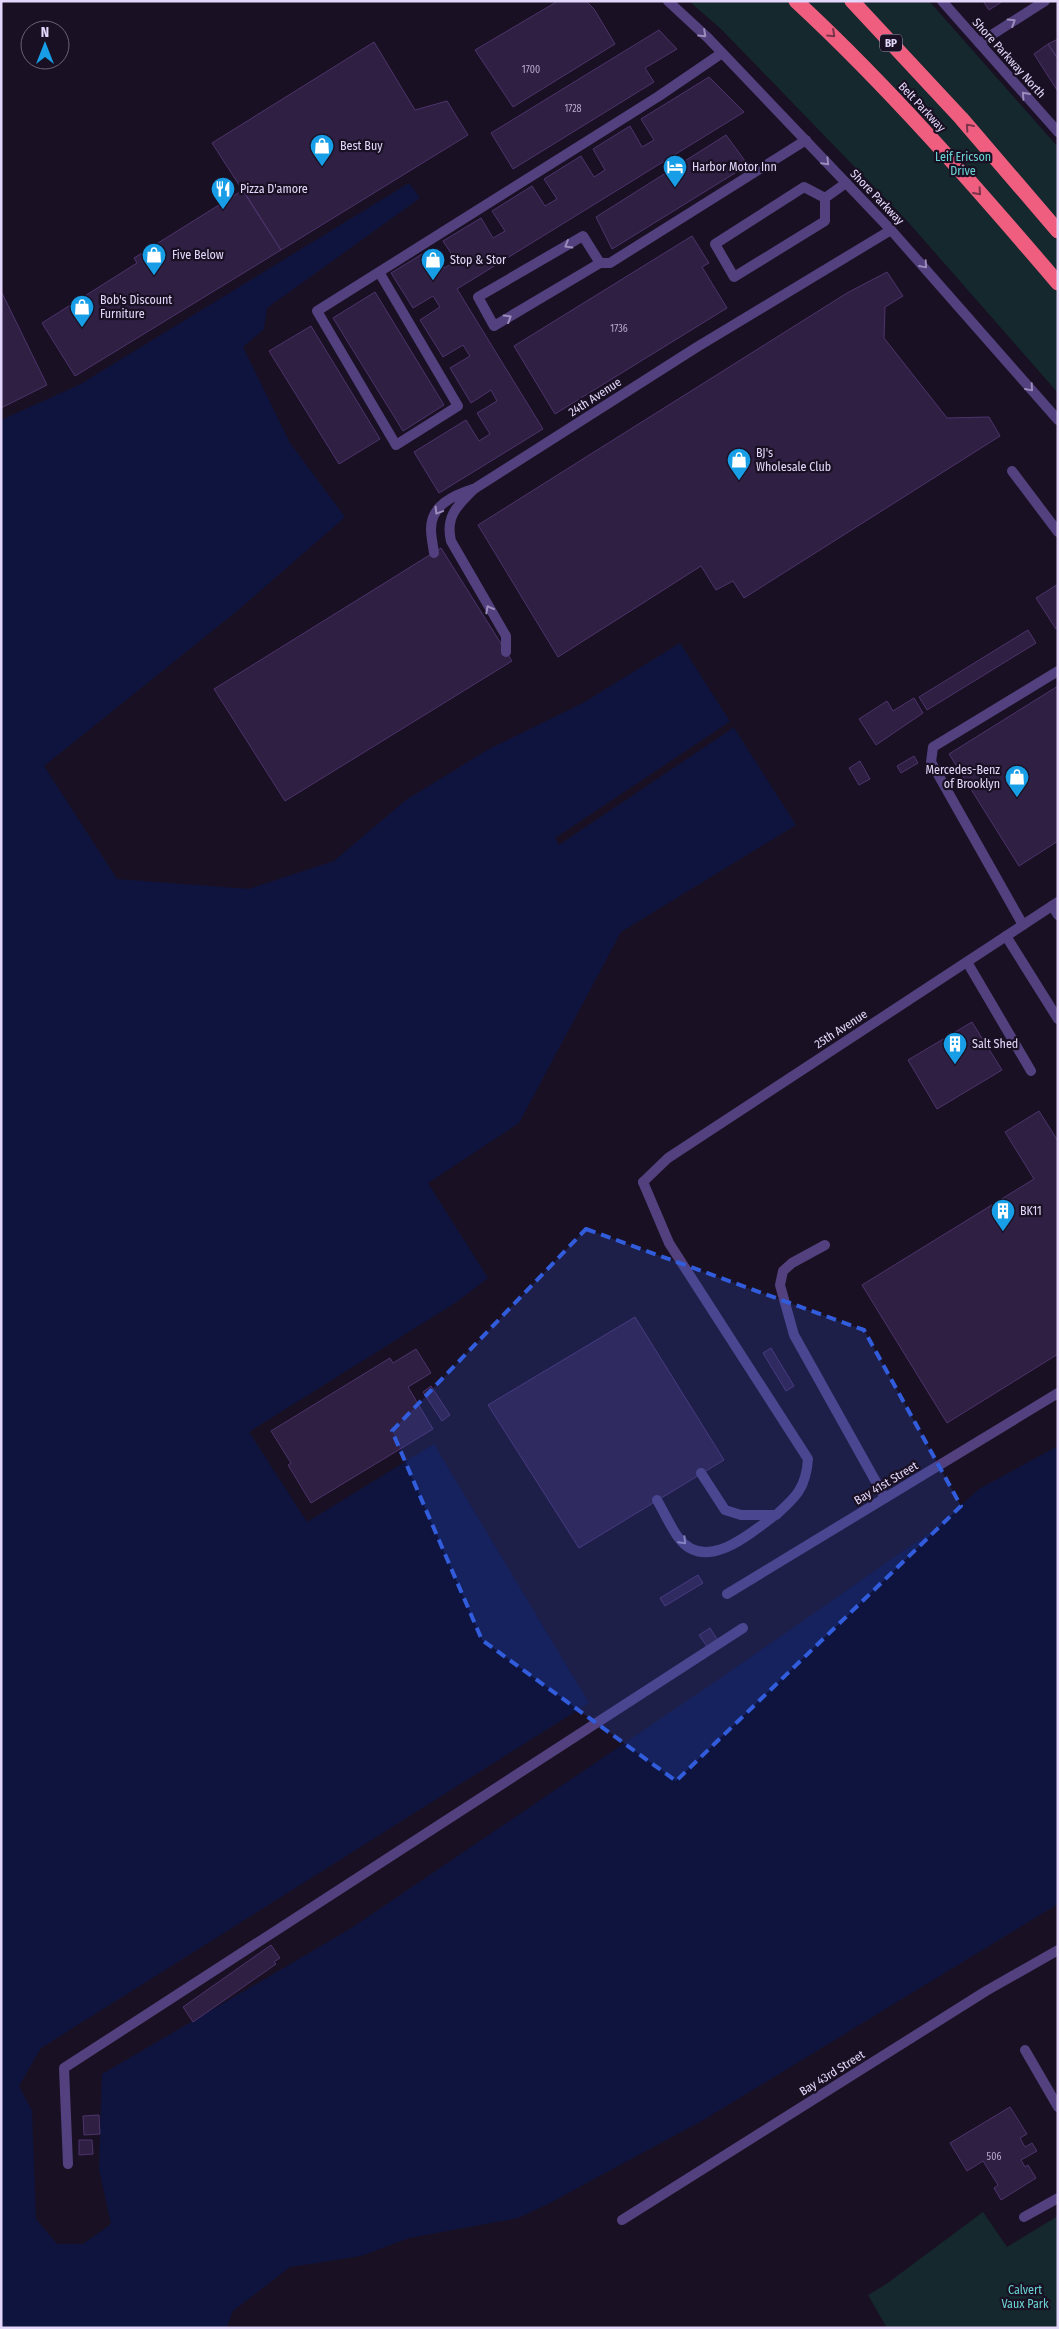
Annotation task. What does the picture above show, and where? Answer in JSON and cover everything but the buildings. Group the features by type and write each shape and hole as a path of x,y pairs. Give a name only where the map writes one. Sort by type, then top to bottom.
{"highway":[{"name":"Belt Parkway","path":"796,1 858,59 1058,283"},
{"name":"Belt Parkway","path":"852,1 961,118 1058,231"}],"street":[{"name":"Shore Parkway","path":"668,1 722,53 891,230 1058,420"},
{"name":"Shore Parkway North","path":"942,1 1058,132"},
{"path":"979,43 1045,1"},
{"path":"379,272 458,406 396,445 316,311 659,96 722,53"},
{"path":"600,263 583,236 478,297 494,326 600,263 610,263 806,140"},
{"path":"825,198 846,183"},
{"path":"804,187 825,198 825,221 734,277 715,244 804,187"},
{"name":"24th Avenue","path":"506,652 506,636 451,540 448,529 456,508 474,489 697,347 891,230"},
{"path":"1012,471 1058,532"},
{"path":"434,553 431,528 437,511 453,495 474,489"},
{"path":"1023,925 931,762 933,747 1058,671"},
{"name":"25th Avenue","path":"776,1515 801,1489 807,1475 808,1459 670,1243 643,1182 668,1158 1023,925 1056,908"},
{"path":"1006,936 1058,1019"},
{"path":"967,962 1031,1071"},
{"path":"825,1245 792,1263 783,1271 780,1285 794,1335 885,1498"},
{"name":"Bay 41st Street","path":"727,1594 1058,1393"},
{"path":"701,1473 724,1510 758,1517 776,1515"},
{"path":"657,1500 679,1538 692,1550 702,1553 722,1550 734,1544 776,1515"},
{"path":"68,2164 64,2068 743,1628"},
{"name":"Bay 43rd Street","path":"622,2220 986,1990 1058,1950"},
{"path":"1025,2050 1058,2107"},
{"path":"1024,2217 1058,2198"}],"highlighted area":[{"path":"586,1229 864,1330 961,1506 676,1781 482,1640 392,1431"}],"green space":[{"name":"Leif Ericson Drive","path":"689,1 929,1 1058,147 1058,393 909,223 721,29"},
{"name":"Calvert Vaux Park","path":"983,2212 1007,2247 1058,2216 1058,2328 887,2328 868,2295 885,2285"}],"shaded area":[{"path":"409,183 420,198 267,308 264,329 243,347 290,443 345,517 237,611 44,766 117,879 249,889 334,861 406,800 489,749 583,703 680,643 796,825 621,932 519,1123 428,1183 488,1278 455,1303 249,1432 307,1522 434,1444 589,1703 41,2048 19,2086 32,2111 36,2219 57,2244 83,2244 111,2224 99,2169 102,2074 350,1929 722,1677 932,1531 979,1489 1058,1446 1058,1904 705,2119 548,2204 518,2218 409,2238 361,2256 290,2267 233,2311 226,2328 1,2328 1,420 79,385"}],"pier":[{"path":"732,720 736,726 559,845 555,838"}],"place":[{"name":"Best Buy","path":"322,167"},
{"name":"Harbor Motor Inn","path":"675,188"},
{"name":"Pizza D'amore","path":"223,210"},
{"name":"Five Below","path":"154,276"},
{"name":"Stop & Stor","path":"433,281"},
{"name":"Bob's Discount Furniture","path":"82,328"},
{"name":"BJ's Wholesale Club","path":"739,481"},
{"name":"Mercedes-Benz of Brooklyn","path":"1017,798"},
{"name":"Salt Shed","path":"955,1065"},
{"name":"BK11","path":"1003,1232"}]}
